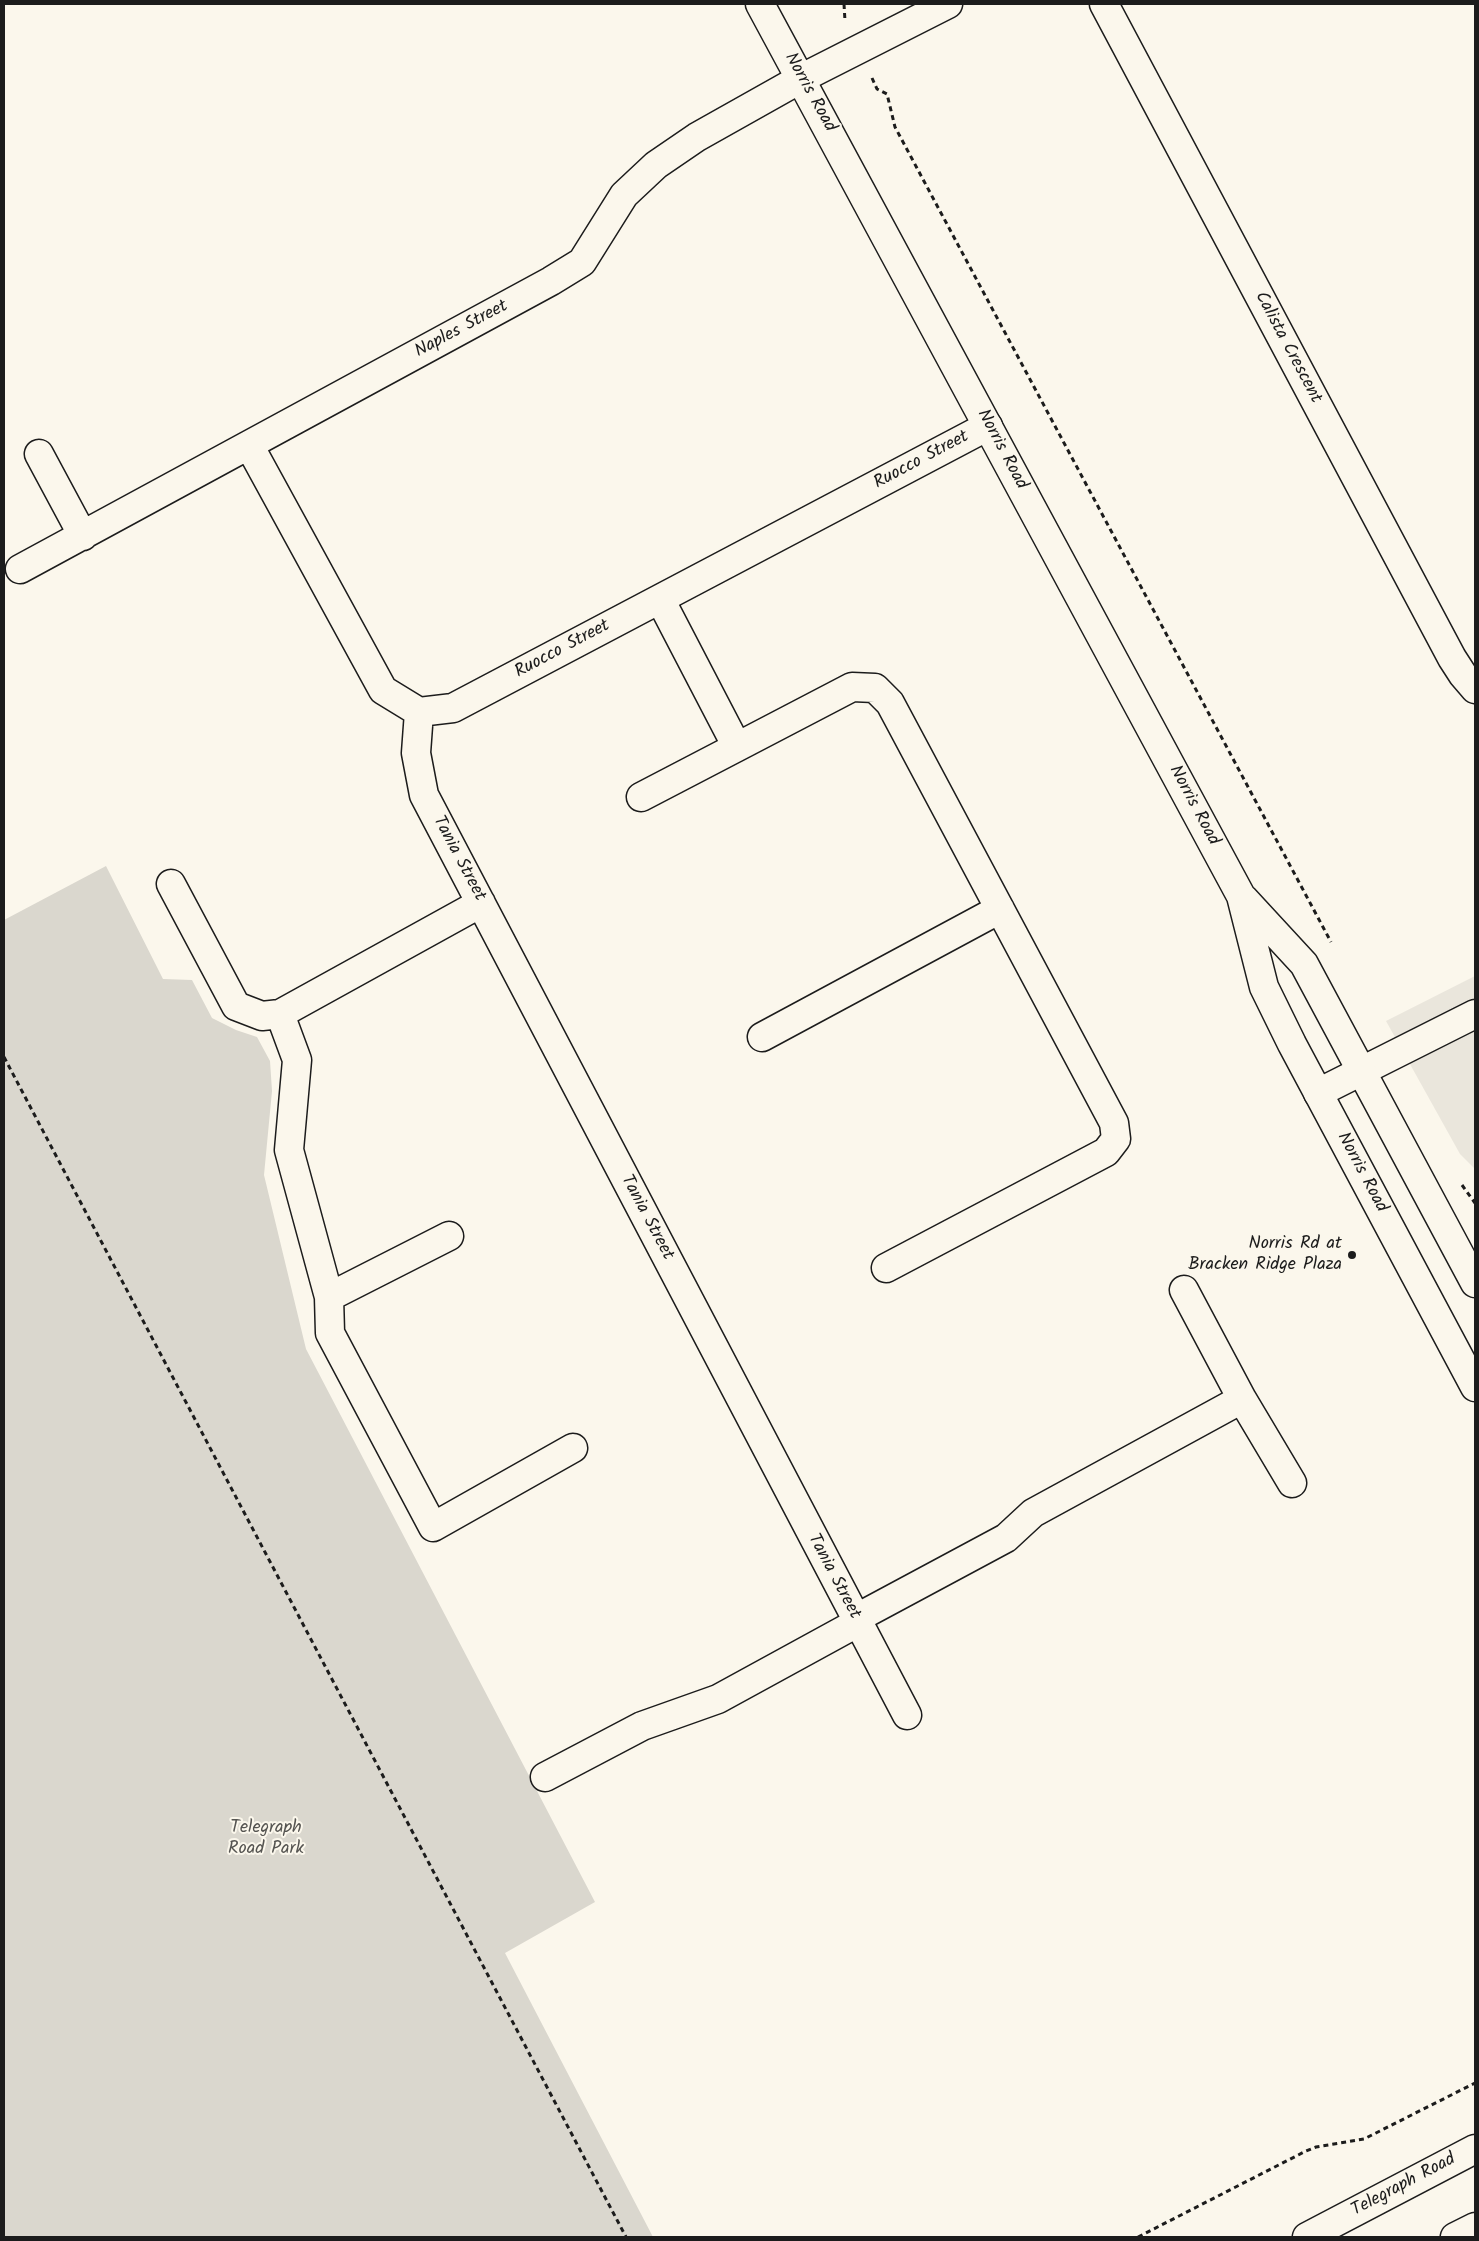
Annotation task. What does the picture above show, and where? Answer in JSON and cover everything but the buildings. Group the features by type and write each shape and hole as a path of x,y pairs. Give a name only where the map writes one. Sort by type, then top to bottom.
{"street":[{"name":"Norris Road","path":"760,4 802,78 1241,896 1264,987 1318,1094 1475,1387"},
{"name":"Naples Street","path":"20,569 542,286 582,262 624,195 656,165 696,137 802,78 948,4"},
{"name":"Calista Crescent","path":"1104,4 1447,649 1463,675 1475,689"},
{"name":"Ruocco Street","path":"419,712 453,708 988,426"},
{"path":"249,445 383,690 419,712"},
{"path":"38,454 83,536"},
{"path":"660,599 736,747"},
{"path":"642,797 852,687 875,688 890,703 1114,1123 1116,1139 1106,1152 886,1268"},
{"name":"Tania Street","path":"419,712 416,753 424,795 907,1715"},
{"path":"171,884 236,1006 262,1016 280,1014 481,903"},
{"name":"Norris Road","path":"1241,896 1304,964 1475,1283"},
{"path":"762,1037 1000,909"},
{"path":"280,1014 297,1060 289,1150 329,1298 330,1333 433,1527 573,1448"},
{"path":"1318,1094 1475,1014"},
{"path":"329,1298 449,1236"},
{"path":"1184,1290 1242,1399 1292,1483"},
{"path":"545,1777 642,1726 718,1699 1006,1538 1033,1513 1242,1399"},
{"name":"Telegraph Road","path":"1307,2237 1475,2150"},
{"path":"1455,2237 1475,2227"}],"path":[{"path":"844,4 845,20"},
{"path":"878,89 887,94 895,127 1332,944"},
{"path":"4,1057 626,2237"},
{"path":"1138,2237 1306,2151 1316,2147 1364,2139 1475,2083"}],"shaded area":[{"path":"1475,976 1475,1169 1460,1154 1386,1021"}],"green space":[{"name":"Telegraph Road Park","path":"106,866 163,979 192,980 212,1018 236,1030 257,1037 270,1061 272,1091 264,1175 306,1349 595,1902 505,1953 653,2237 4,2237 4,920"}],"place":[{"name":"Norris Rd at Bracken Ridge Plaza","path":"1352,1255"}]}
